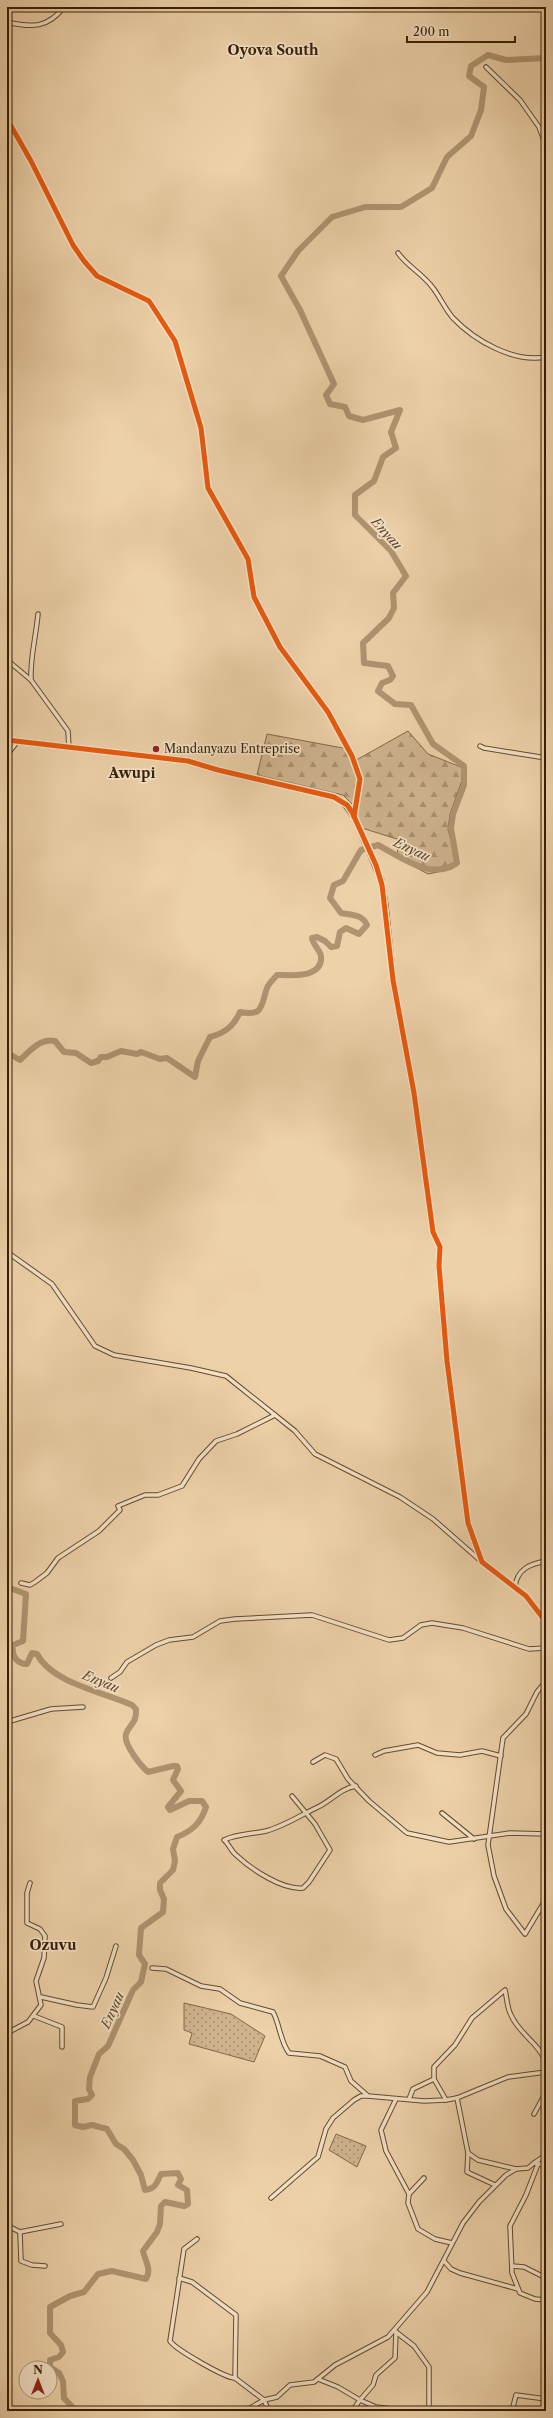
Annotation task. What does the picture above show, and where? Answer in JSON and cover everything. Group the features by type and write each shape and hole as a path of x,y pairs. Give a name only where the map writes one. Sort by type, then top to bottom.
{"street":[{"path":"7,22 27,27 51,21 64,7"},
{"path":"486,67 520,100 539,128 546,145"},
{"path":"7,119 31,161 73,245 84,261 97,276 149,301 175,341 200,428 208,488 248,559 254,597 280,648 328,712 352,756 360,779 354,817"},
{"path":"398,253 432,287 454,318 472,335 488,346 500,349 511,356 546,356"},
{"path":"31,680 31,653 36,644 38,614"},
{"path":"7,660 31,680 68,731 69,748"},
{"path":"7,740 188,761 218,770 334,797 347,805 354,817 381,880 386,904 393,980 414,1092 434,1232 440,1247 439,1266 447,1361 468,1523 482,1562"},
{"path":"7,755 17,742"},
{"path":"480,746 484,748 546,758"},
{"path":"7,1252 52,1284 95,1346 114,1355 191,1368 226,1376 295,1431 316,1454 400,1497 433,1519 482,1562 515,1587 537,1608 546,1622"},
{"path":"21,1584 30,1584 35,1582 47,1573 58,1558 78,1547 111,1522 120,1510 118,1506 145,1495 158,1495 182,1486 199,1459 216,1441 275,1415"},
{"path":"515,1587 516,1578 520,1572 534,1563 546,1562"},
{"path":"111,1678 120,1672 127,1662 156,1645 169,1640 193,1637 220,1621 234,1619 312,1615 389,1640 403,1638 421,1625 432,1623 463,1628 529,1649 546,1648"},
{"path":"546,1681 537,1692 526,1714 505,1735 488,1838 488,1847 494,1876 508,1914 525,1934 546,1899"},
{"path":"7,1722 51,1709 83,1707"},
{"path":"375,1755 384,1751 418,1746 433,1753 460,1755 482,1751 501,1756"},
{"path":"313,1762 325,1755 336,1759 348,1779 374,1806 407,1833 445,1842 488,1838 514,1833 546,1834"},
{"path":"292,1796 304,1814 315,1824 330,1850 309,1882 303,1888 287,1887 273,1880 235,1855 224,1840 231,1837 266,1830 304,1814 321,1806 344,1790 356,1786"},
{"path":"442,1813 474,1839"},
{"path":"7,2033 28,2022 40,2008 41,1997 36,1981 44,1958 45,1936 40,1929 27,1923 26,1898 30,1883"},
{"path":"41,1997 77,2006 93,2007 106,1978 116,1946"},
{"path":"152,1968 166,1969 201,1986 220,1989 240,2003 273,2012 279,2024 283,2045 289,2053 320,2056 345,2067 351,2081 368,2096"},
{"path":"446,2100 434,2079 434,2067 455,2045 472,2018 505,1990 511,2016 525,2035 539,2048 546,2062"},
{"path":"34,2016 62,2027 62,2047"},
{"path":"271,2198 318,2157 326,2129 333,2118 361,2096 430,2102 446,2100 457,2098 508,2077 546,2072"},
{"path":"409,2099 411,2093 416,2087 434,2079"},
{"path":"534,2114 546,2092"},
{"path":"457,2098 468,2154 467,2172 495,2185"},
{"path":"396,2099 381,2133 386,2152 395,2165 409,2194 408,2203 418,2229 435,2239 452,2243"},
{"path":"468,2154 478,2160 516,2169 526,2169 536,2164 546,2155"},
{"path":"536,2164 546,2165"},
{"path":"518,2289 513,2278 510,2251 510,2225 524,2200 536,2164"},
{"path":"245,2411 264,2400 277,2397 290,2385 311,2383 335,2366 388,2337 395,2331 420,2302 472,2210 495,2185 516,2169"},
{"path":"409,2194 424,2178"},
{"path":"7,2228 12,2228 20,2232 61,2224"},
{"path":"20,2232 21,2261 32,2265 46,2266"},
{"path":"197,2239 184,2249 170,2341 180,2350 202,2362 215,2372 235,2378 264,2400 269,2411"},
{"path":"444,2261 451,2269 460,2273 518,2289 529,2297 546,2300"},
{"path":"512,2266 524,2267 546,2278"},
{"path":"179,2278 192,2282 236,2315 235,2378"},
{"path":"352,2411 373,2385 376,2375 394,2360 395,2331"},
{"path":"395,2331 414,2346 429,2367 429,2411"},
{"path":"318,2379 338,2387 360,2400 376,2407 407,2411"},
{"path":"512,2411 516,2395 546,2399"}],"green space":[{"path":"408,731 428,754 466,769 450,814 448,830 457,859 452,869 428,874 396,857 400,840 362,828 353,805 343,795 257,775 267,734 348,749 351,763"},
{"path":"184,2003 231,2014 265,2036 254,2062 189,2044 192,2033 184,2030"},
{"path":"336,2134 366,2146 357,2167 329,2150"}],"waterway":[{"name":"Enyau","path":"7,1059 11,1055 20,1060 40,1043 45,1041 55,1041 64,1052 76,1053 91,1063 98,1061 101,1057 107,1057 121,1051 137,1054 141,1052 160,1059 167,1058 195,1077 198,1061 210,1037 220,1033 232,1025 240,1012 254,1013 258,1011 268,986 277,975 305,974 317,969 321,956 312,938 317,937 325,941 331,947 337,946 340,932 346,928 359,934 367,925 365,921 359,917 341,913 330,898 334,885 343,881 361,850 378,845 417,866 427,869 437,870 447,868 457,863 451,828 453,814 464,785 464,766 433,744 411,705 395,704 378,691 382,683 390,680 393,676 388,666 364,663 363,643 389,618 394,608 393,593 406,576 391,551 355,515 355,495 374,481 383,457 396,448 391,432 400,410 363,420 349,416 345,407 330,404 326,395 334,384 300,310 281,276 298,251 332,217 365,207 401,207 432,188 447,157 471,136 481,110 484,87 469,76 471,66 488,55 506,60 546,58"},
{"name":"Enyau","path":"7,1587 26,1594 23,1641 13,1645 13,1653 16,1659 20,1663 27,1664 32,1653 37,1654 44,1664 54,1672 79,1686 132,1705 136,1709 136,1714 134,1721 127,1731 126,1738 127,1743 137,1760 148,1772 177,1766 178,1769 173,1780 181,1791 168,1807 170,1810 189,1801 202,1801 206,1807 199,1822 187,1832 177,1837 173,1849 175,1861 173,1870 160,1883 160,1890 164,1899 163,1912 141,1928 139,1955 145,1964 141,1982 133,1990 108,2046 99,2054 90,2077 89,2089 92,2095 88,2099 75,2101 75,2125 83,2127 92,2125 107,2129 116,2144 124,2149 133,2160 141,2175 145,2190 153,2187 157,2183 161,2174 178,2173 181,2179 178,2185 187,2190 188,2204 184,2206 165,2202 161,2206 160,2224 157,2232 143,2251 148,2268 148,2275 146,2279 112,2271 98,2274 84,2292 70,2296 50,2307 50,2333 61,2345 63,2352 59,2357 50,2360 50,2367 59,2373 63,2381 64,2398 76,2411"}],"cycle path":[{"path":"7,119 31,161 73,245 84,261 97,276 149,301 175,341 201,428 208,488 248,559 254,597 280,647 328,712 352,756 360,779 354,817"},
{"path":"7,740 188,761 218,770 334,797 347,805 352,812 376,865 382,885 393,980 414,1093 433,1232 440,1247 439,1266 447,1361 468,1523 482,1562 526,1596 546,1622"}],"place":[{"name":"Mandanyazu Entreprise","path":"156,749"}],"district":[{"name":"Oyova South","path":"273,50"},
{"name":"Awupi","path":"132,773"},
{"name":"Ozuvu","path":"53,1945"}]}
